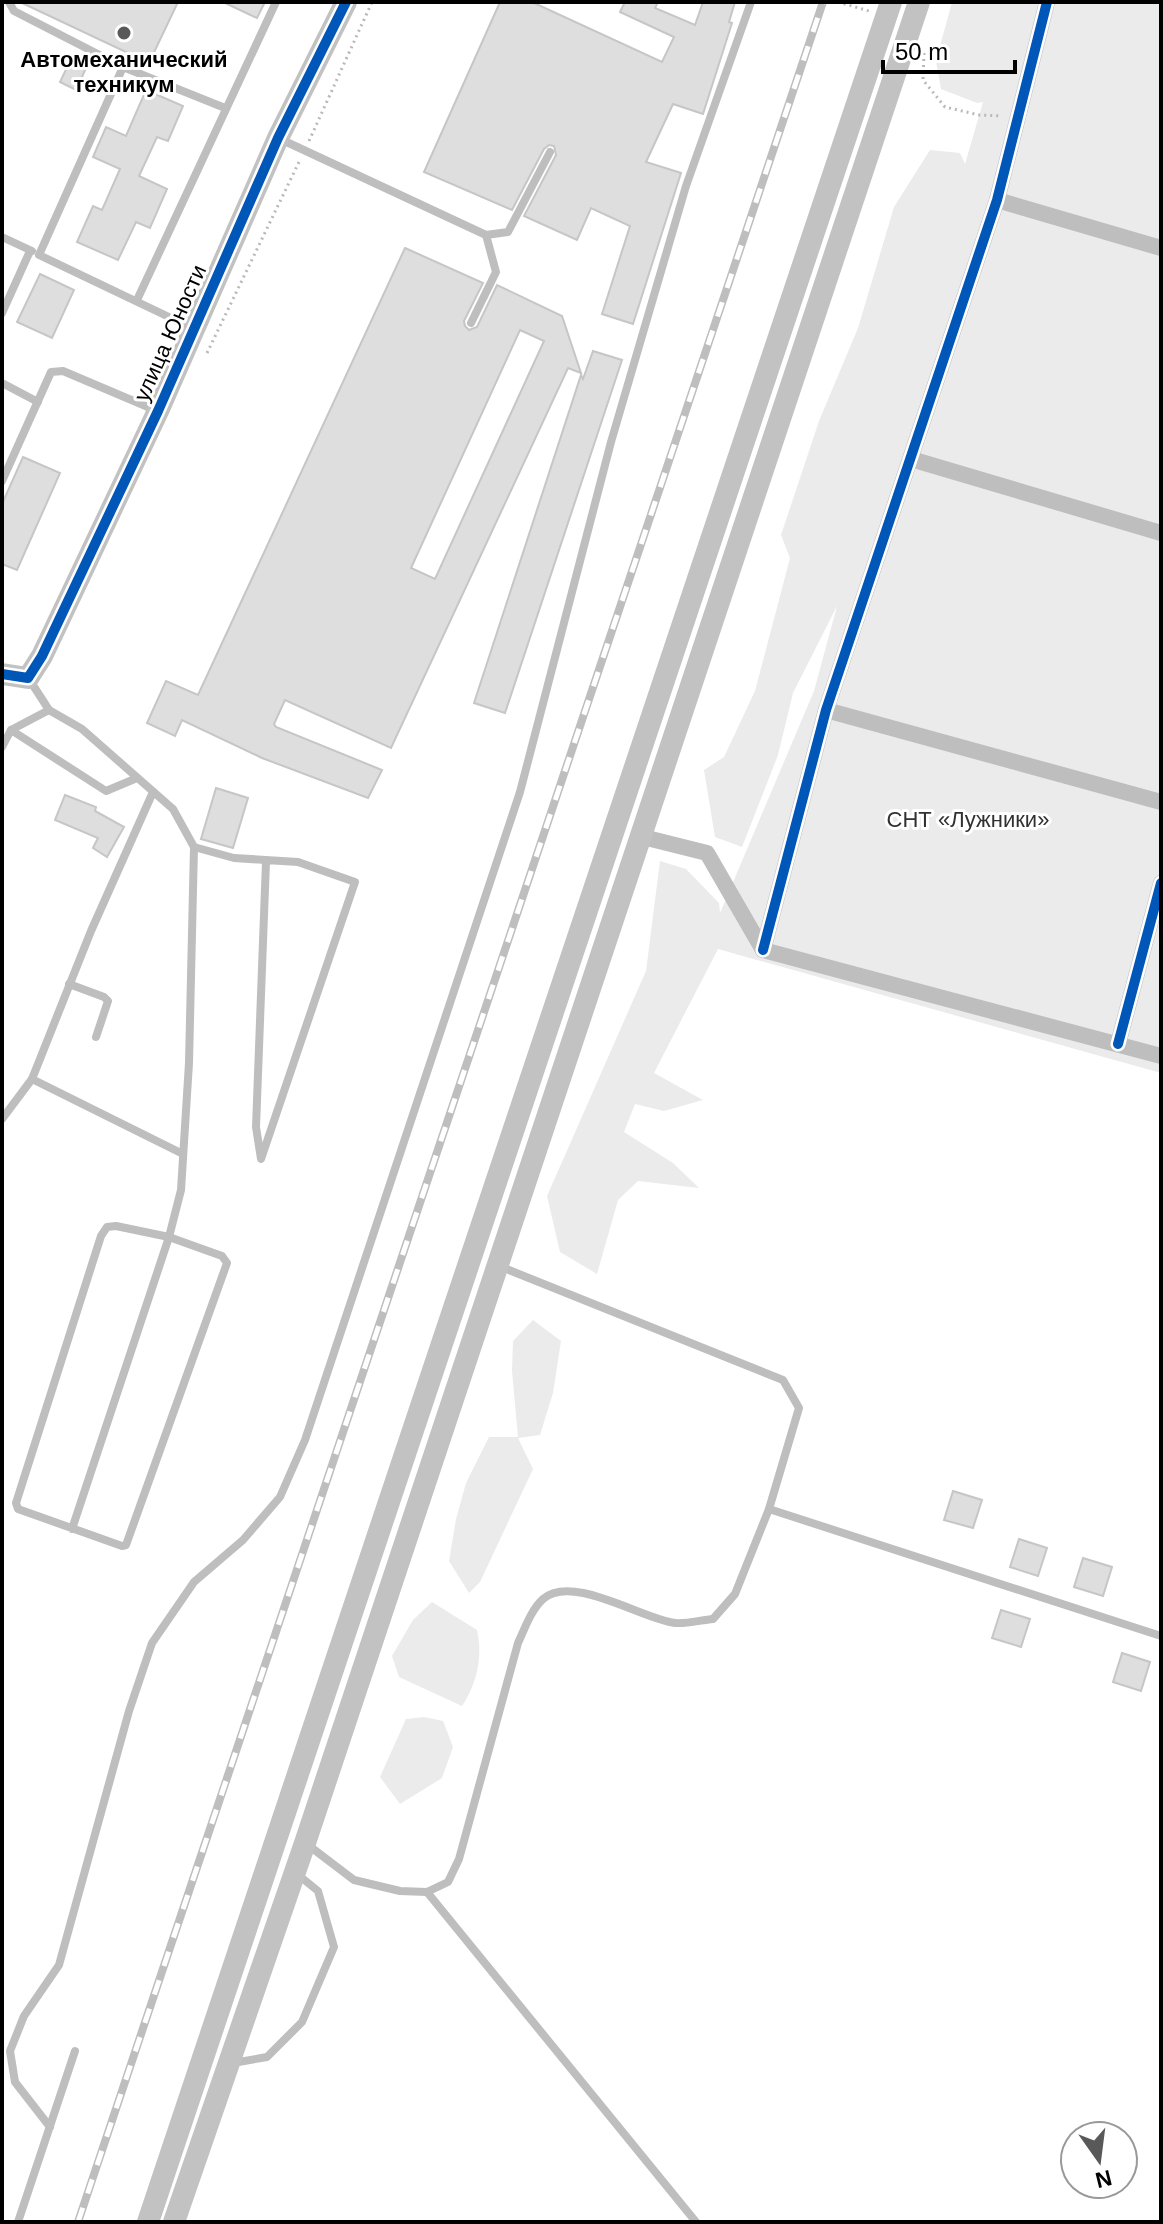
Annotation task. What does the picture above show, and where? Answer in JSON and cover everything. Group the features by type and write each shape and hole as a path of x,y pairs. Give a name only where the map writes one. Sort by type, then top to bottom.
{"main road":[{"name":"улица Юности","path":"28,678 42,656 158,411 278,138 346,2"},
{"path":"177,2220 919,2"},
{"path":"148,2222 888,9"},
{"path":"2,674 28,678"}],"street":[{"path":"763,950 826,710 997,200 1047,2"},
{"path":"997,200 1161,248"},
{"path":"911,459 1161,533"},
{"path":"826,710 1161,802"},
{"path":"639,836 707,853 763,950 1161,1056"},
{"path":"1118,1044 1161,883"}],"lane":[{"path":"9,2 14,11 123,67 225,108"},
{"path":"137,300 276,2"},
{"path":"50,2127 15,2082 10,2051 24,2016 59,1965 129,1711 152,1643 194,1582 243,1540 280,1497 305,1440 520,792 611,442 686,186 751,2"},
{"path":"39,255 123,67"},
{"path":"278,138 486,235 508,232 550,152"},
{"path":"471,323 496,272 486,235"},
{"path":"2,237 193,329"},
{"path":"2,313 30,251"},
{"path":"2,481 51,372 63,371 158,411"},
{"path":"2,383 38,402"},
{"path":"28,678 49,710 82,729 173,809 194,847 189,1063 181,1190 169,1237 72,1529"},
{"path":"2,747 11,730 49,710"},
{"path":"11,730 106,791 137,778"},
{"path":"2,1119 32,1079 69,984 153,792"},
{"path":"194,847 234,858 298,862 355,882 261,1159 256,1127 266,862"},
{"path":"69,984 108,1001 96,1037"},
{"path":"32,1079 183,1154"},
{"path":"116,1226 169,1237 222,1256 227,1263 126,1545 122,1546 18,1509 16,1503 101,1236 107,1227 116,1226"},
{"path":"305,1843 354,1880 400,1891 427,1892 448,1882 459,1859 518,1643 532,1613 545,1597 562,1591 608,1598 675,1623 713,1619 735,1594 769,1509 799,1408 783,1380 497,1266"},
{"path":"769,1509 1161,1636"},
{"path":"228,2064 267,2057 302,2022 334,1947 318,1891 295,1872"},
{"path":"427,1892 696,2222"},
{"path":"18,2222 75,2051"}],"path":[{"path":"838,2 888,9"},
{"path":"911,25 925,34 923,80 945,107 979,115 1018,117"}],"green space":[{"name":"СНТ «Лужники»","path":"952,2 1161,2 1161,1073 718,949 654,1073 703,1100 664,1111 635,1104 624,1132 673,1163 699,1188 638,1181 618,1200 597,1274 560,1252 547,1196 646,971 660,861 686,869 719,903 720,913 814,691 837,606 793,693 778,755 742,847 715,837 704,770 724,757 755,691 790,558 781,535 819,421 858,328 894,207 930,150 960,153 965,164 983,102 977,103 941,89 936,61"},
{"path":"533,1320 561,1341 553,1393 540,1435 518,1438 533,1469 480,1582 469,1593 449,1561 456,1519 466,1483 489,1437 518,1437 512,1371 513,1341"},
{"path":"432,1602 477,1630 477,1670 462,1706 399,1677 392,1656 413,1620"},
{"path":"424,1717 443,1721 453,1747 442,1778 400,1804 380,1777 406,1719"}],"building":[{"name":"Автомеханический техникум","path":"20,2 178,2 149,63"},
{"name":"Автомеханический техникум","path":"223,2 265,2 257,18"},
{"path":"500,2 532,2 662,62 674,37 620,12 625,2 658,2 655,8 695,25 703,2 735,2 729,22 732,23 703,114 673,104 646,162 681,173 633,324 602,314 630,226 591,208 577,240 524,216 556,155 554,146 544,149 512,210 424,172"},
{"path":"71,59 87,66 76,90 60,82"},
{"path":"146,90 183,106 168,141 157,137 139,176 167,189 150,228 136,222 118,260 77,242 93,206 102,210 120,169 93,157 106,127 126,136"},
{"path":"405,248 483,283 464,321 469,330 477,327 497,285 562,316 581,373 568,368 391,748 285,700 274,724 382,770 368,798 262,758 182,720 175,736 147,723 166,681 198,695","holes":["520,330 544,341 435,579 411,568"]},
{"path":"40,274 74,290 52,338 17,322"},
{"path":"593,351 622,360 505,713 474,703 581,375 583,379"},
{"path":"23,457 60,473 17,570 2,564 2,504"},
{"path":"216,788 248,798 233,848 201,839"},
{"path":"65,795 96,807 95,811 124,827 107,857 93,848 98,838 55,820"},
{"path":"953,1491 982,1500 973,1528 944,1520"},
{"path":"1019,1539 1047,1548 1038,1576 1010,1567"},
{"path":"1083,1558 1112,1567 1103,1596 1074,1587"},
{"path":"1001,1610 1030,1619 1021,1647 992,1638"},
{"path":"1122,1653 1150,1662 1141,1691 1113,1682"}],"railway":[{"path":"78,2222 823,2"}],"cycle path":[{"path":"2,674 28,678 42,656 158,411 278,138 346,2"},
{"path":"763,950 826,710 997,200 1047,2"},
{"path":"1118,1044 1161,883"}],"place":[{"name":"Автомеханический техникум","path":"124,33"}]}
